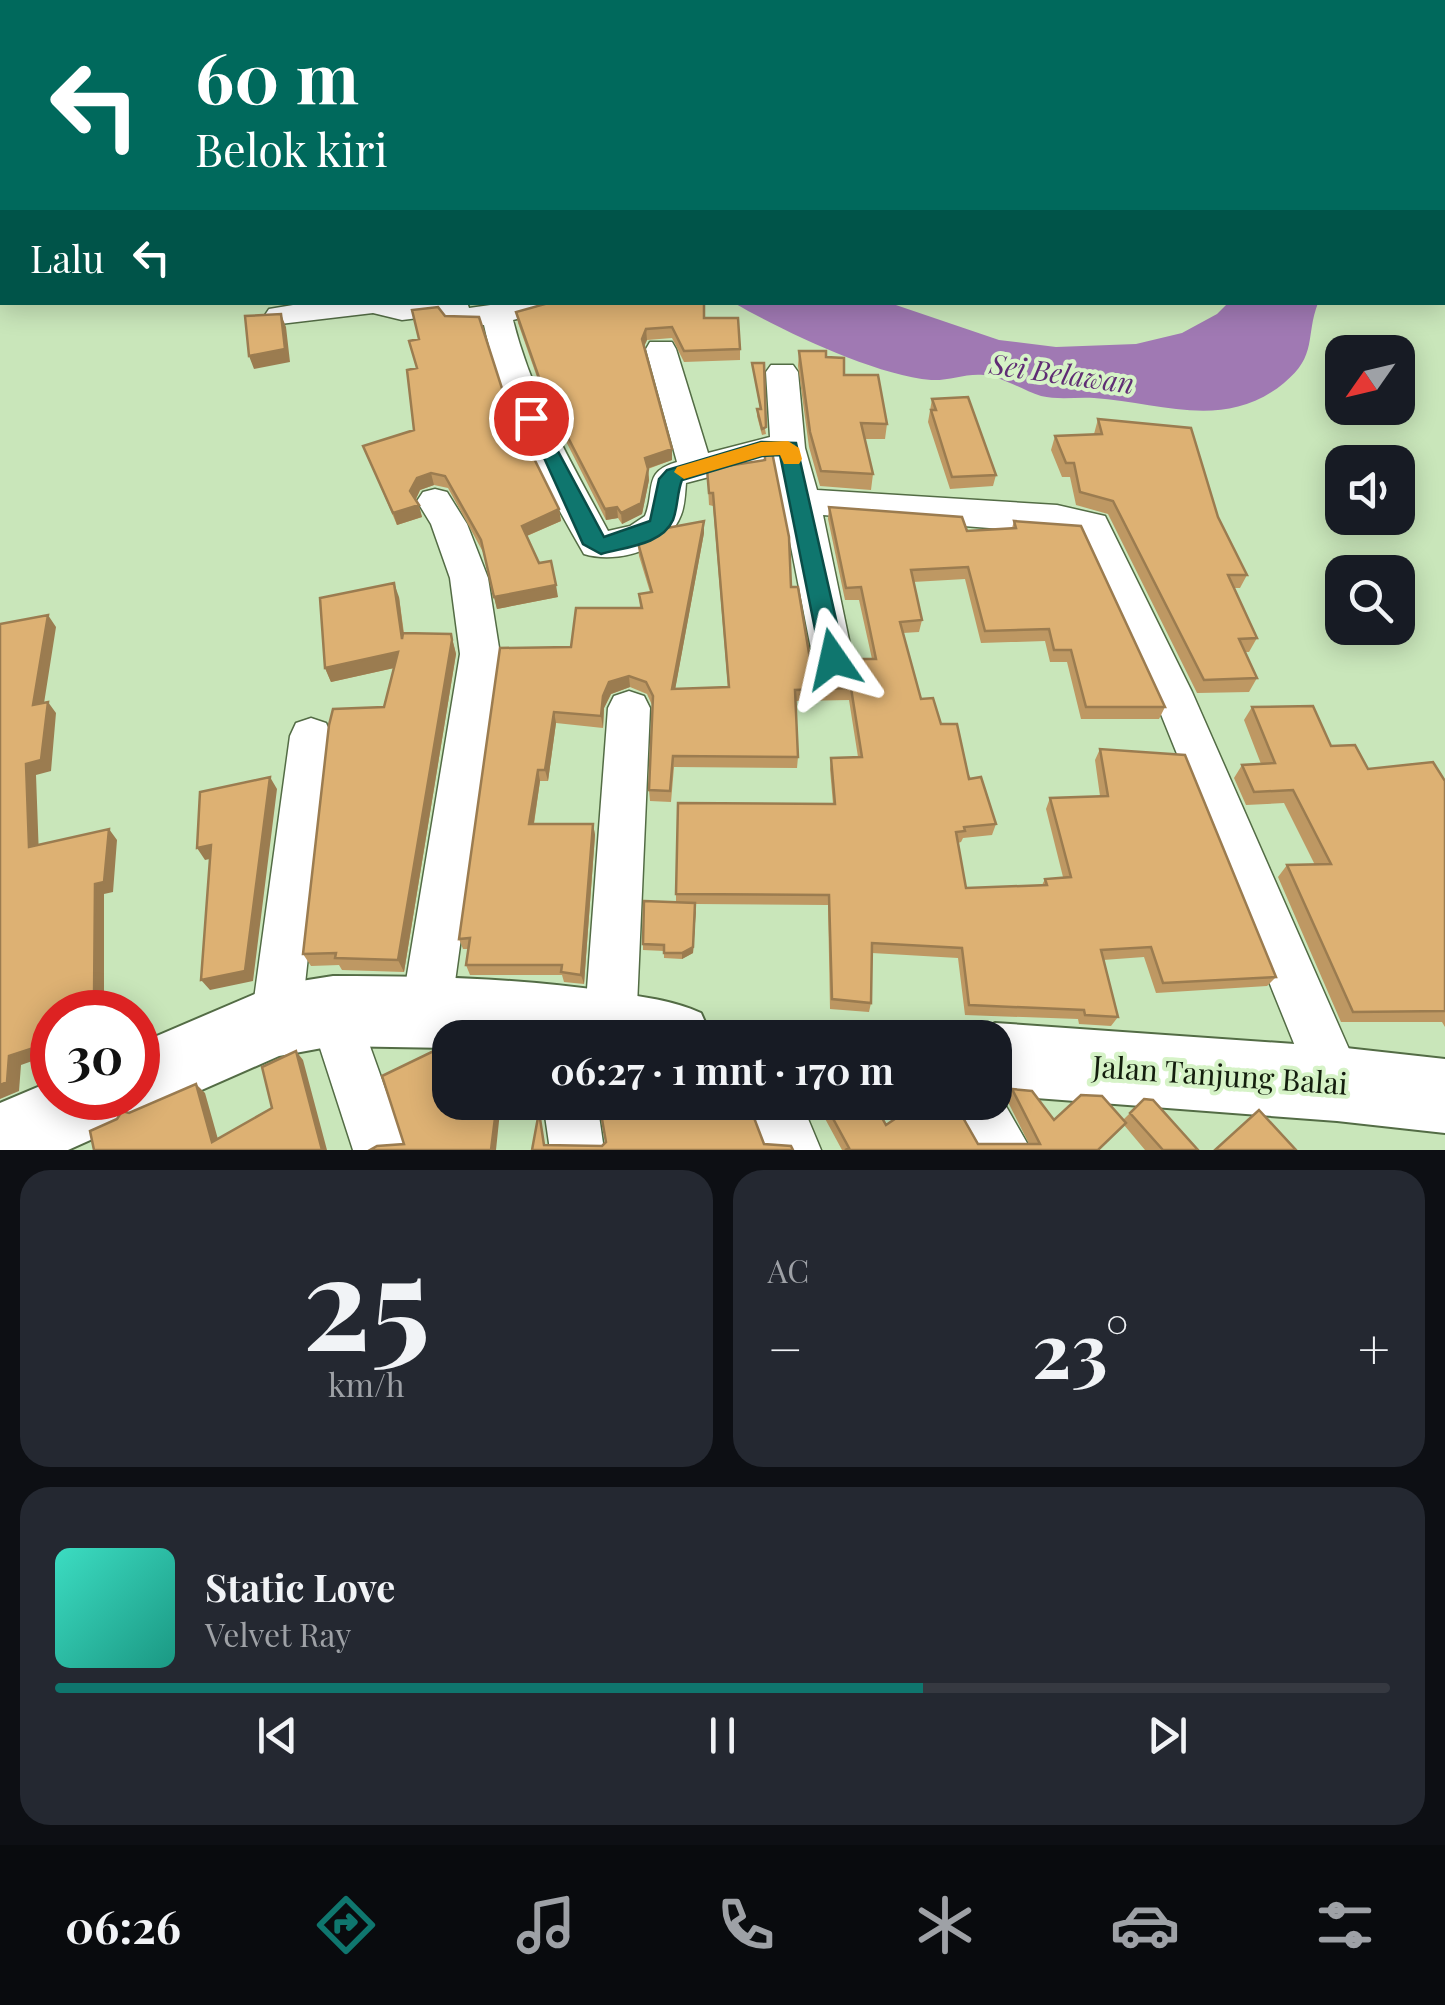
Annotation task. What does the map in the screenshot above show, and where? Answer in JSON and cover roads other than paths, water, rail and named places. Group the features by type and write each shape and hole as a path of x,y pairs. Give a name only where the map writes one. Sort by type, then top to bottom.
{"street":[{"path":"682,0 692,0"},
{"path":"280,314 365,305"},
{"path":"379,305 402,310 444,305"},
{"path":"452,305 459,318 536,305"},
{"path":"497,314 508,362 531,418 597,545 623,542 657,526 664,517 669,479 761,449 788,448"},
{"path":"660,349 696,468"},
{"path":"782,372 788,448 833,659"},
{"path":"426,1011 480,654 469,578 449,524 435,501"},
{"path":"802,501 1057,518 1092,526 1172,692 1337,1084"},
{"path":"601,1020 629,708"},
{"path":"311,736 305,1016 380,1150"},
{"path":"160,1072 305,1016 426,1011 504,1020"},
{"name":"Jalan Tanjung Balai","path":"1012,1060 1337,1084 1445,1096"},
{"path":"0,1142 50,1120"},
{"path":"573,1120 577,1150"},
{"path":"782,1120 794,1150"},
{"path":"985,1120 1004,1150"}],"water":[{"name":"Sei Belawan","path":"738,305 896,305 999,340 1056,347 1136,344 1182,333 1226,305 1317,305 1309,345 1295,373 1262,398 1239,407 1215,410 1047,397 984,375 938,380 908,376 830,350"}]}
